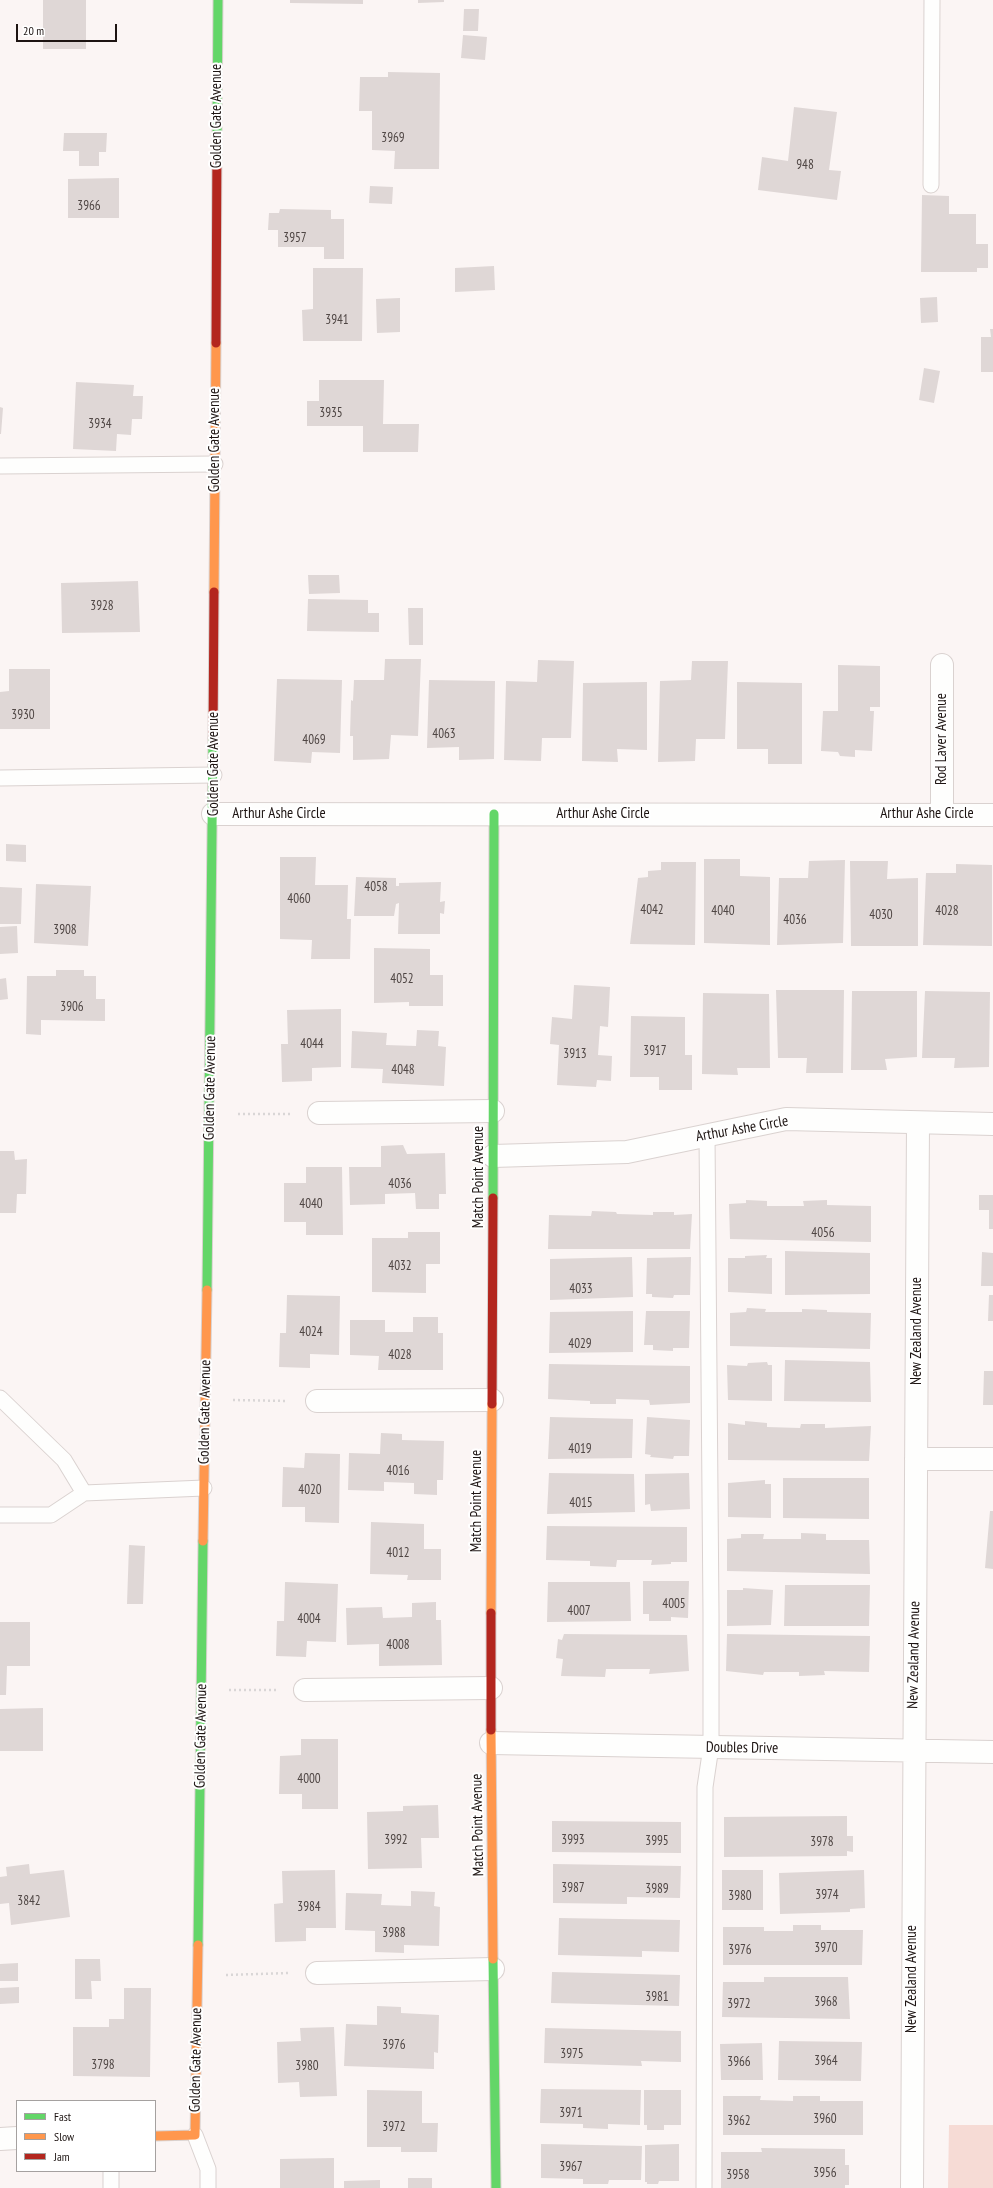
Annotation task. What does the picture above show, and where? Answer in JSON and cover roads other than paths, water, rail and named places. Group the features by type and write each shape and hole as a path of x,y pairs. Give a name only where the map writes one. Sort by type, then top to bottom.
{"street":[{"name":"Golden Gate Avenue","path":"195,2135 214,775 218,0"},
{"name":"Rod Laver Avenue","path":"942,665 942,814"},
{"name":"Arthur Ashe Circle","path":"213,814 993,815"},
{"name":"Match Point Avenue","path":"494,814 491,1742 496,2188"},
{"path":"319,1114 493,1111"},
{"name":"Arthur Ashe Circle","path":"493,1156 627,1152 786,1119 993,1124"},
{"name":"New Zealand Avenue","path":"912,2188 913,1752 918,1123"},
{"path":"317,1401 492,1400"},
{"path":"916,1459 993,1458"},
{"path":"304,1690 491,1688"},
{"name":"Doubles Drive","path":"491,1742 710,1748 993,1752"},
{"path":"317,1973 493,1968"},
{"path":"156,2136 195,2135"},
{"path":"0,2139 16,2138"}],"lane":[{"path":"930,185 932,0"},
{"path":"0,466 215,464"},
{"path":"0,778 214,775"},
{"path":"704,2188 705,1787 710,1748 711,1446 707,1135"},
{"path":"0,1398 64,1460 84,1493"},
{"path":"0,1515 51,1514 84,1493 204,1488"},
{"path":"195,2135 208,2169 208,2188"},
{"path":"111,2172 111,2188"}]}
